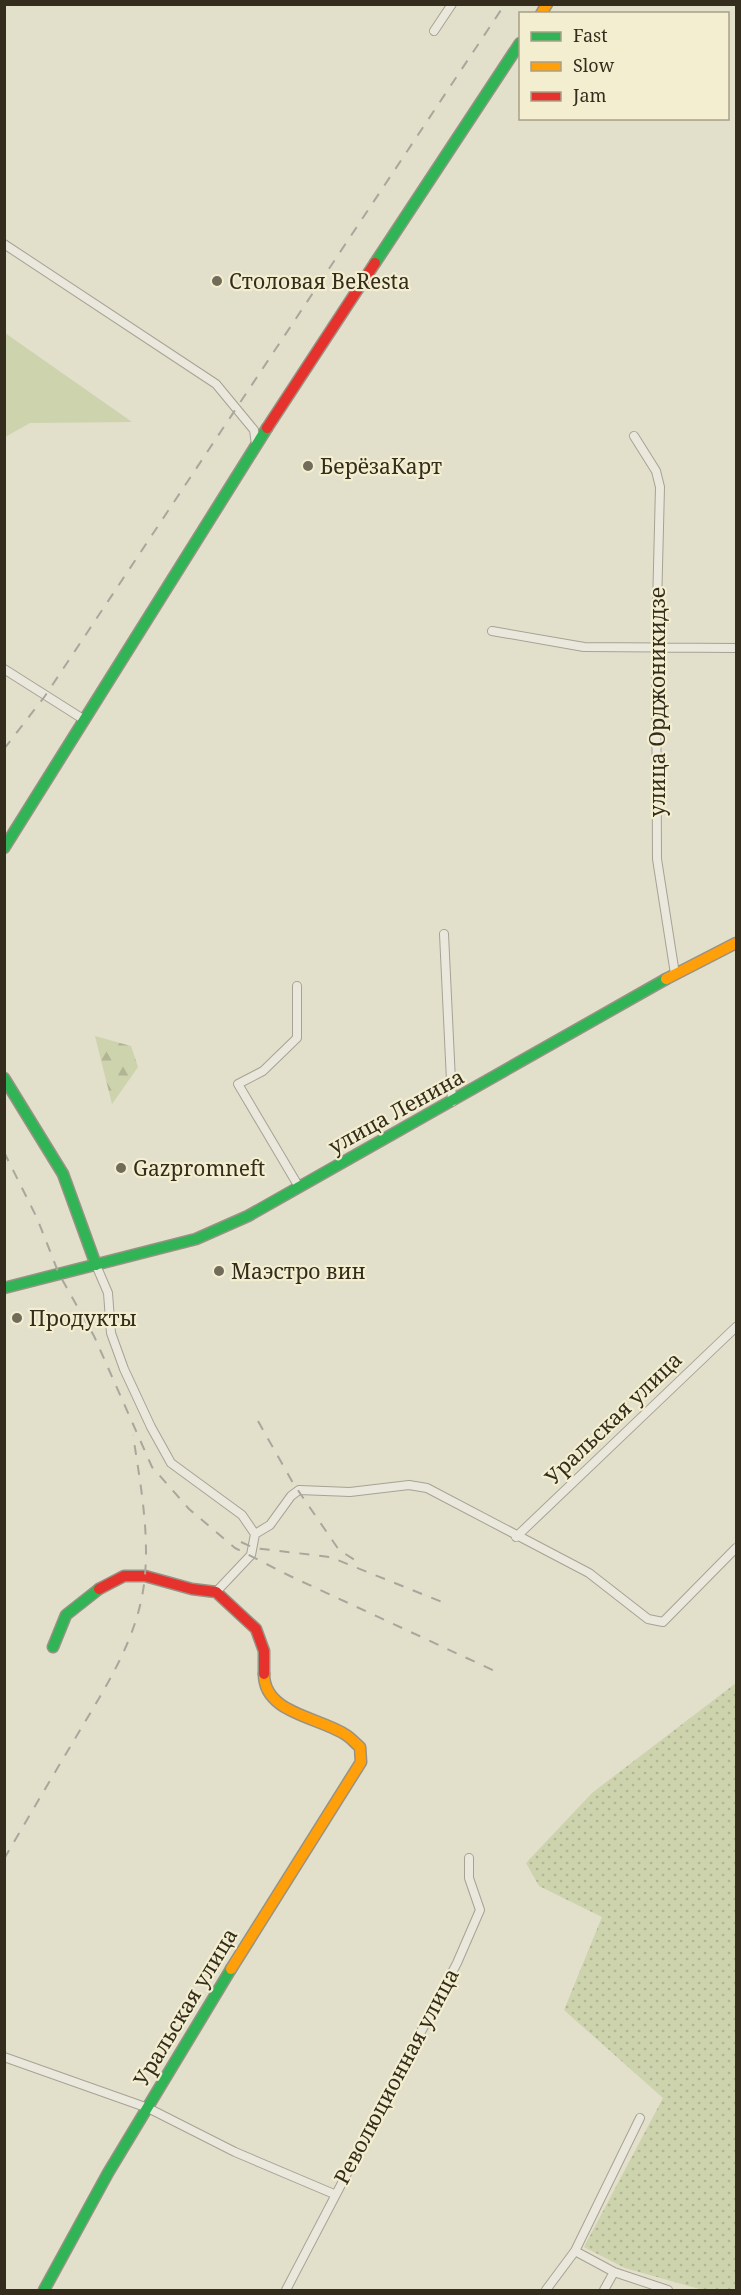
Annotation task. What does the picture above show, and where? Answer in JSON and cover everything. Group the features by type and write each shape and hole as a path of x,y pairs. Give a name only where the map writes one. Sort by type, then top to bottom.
{"street":[{"path":"434,31 452,4"},
{"path":"4,848 256,445 519,45"},
{"path":"4,244 216,384 254,430 256,445"},
{"name":"улица Орджоникидзе","path":"634,436 656,471 660,487 656,647 657,859 675,974"},
{"path":"492,631 584,647 736,648"},
{"path":"4,669 83,719"},
{"path":"444,934 452,1102"},
{"name":"улица Ленина","path":"4,1288 196,1239 248,1216 675,974 736,944"},
{"path":"297,986 297,1038 263,1071 238,1083 299,1188"},
{"path":"4,1078 39,1131 63,1174 108,1293 111,1333 124,1369 151,1427 171,1463 242,1515 255,1534 251,1555 216,1592 192,1589 145,1576 124,1576 94,1591 66,1615 53,1647"},
{"name":"Уральская улица","path":"516,1537 736,1327"},
{"path":"255,1534 270,1525 291,1496 299,1490 350,1492 409,1485 427,1488 516,1537 589,1573 648,1619 663,1622 736,1548"},
{"name":"Уральская улица","path":"44,2290 71,2237 303,1849 361,1762 360,1747 345,1734 290,1710 274,1700 264,1686 264,1652 256,1629 216,1592"},
{"name":"Революционная улица","path":"286,2290 334,2194 457,1962 480,1910 470,1878 469,1858"},
{"path":"4,2057 148,2108 235,2152 334,2194"},
{"path":"546,2290 575,2251 640,2118"},
{"path":"575,2251 614,2272 668,2290"},
{"path":"604,2290 614,2272"}],"green space":[{"path":"4,333 132,422 30,423 5,437"},
{"path":"95,1036 131,1046 138,1067 112,1104"},
{"path":"736,1683 736,2290 703,2290 625,2268 584,2247 663,2098 564,2010 602,1917 539,1886 526,1863 592,1793"}],"railway":[{"path":"4,749 45,696 505,4"},
{"path":"4,1152 37,1218 59,1274 94,1336 152,1467 189,1509 235,1548 499,1673"},
{"path":"258,1421 293,1483 339,1550 358,1562"},
{"path":"4,1859 110,1679 129,1640 136,1619 145,1575 146,1540 133,1435"},
{"path":"241,1542 254,1548 330,1557 447,1604"}],"traffic: fast":[{"path":"375,263 519,45"},
{"path":"4,848 267,428"},
{"path":"4,1288 196,1239 248,1216 666,979"},
{"path":"4,1078 63,1174 96,1265"},
{"path":"53,1647 66,1615 99,1589"},
{"path":"44,2290 108,2173 231,1969"}],"traffic: slow":[{"path":"542,12 547,4"},
{"path":"666,979 736,943"},
{"path":"231,1969 361,1762 360,1747 348,1736 295,1713 273,1698 266,1687 264,1674"}],"traffic: jam":[{"path":"267,428 375,263"},
{"path":"99,1589 124,1576 145,1576 192,1589 216,1592 256,1629 264,1651 264,1674"}],"place":[{"name":"Столовая BeResta","path":"217,281"},
{"name":"БерёзаКарт","path":"308,466"},
{"name":"Gazpromneft","path":"121,1168"},
{"name":"Маэстро вин","path":"219,1271"},
{"name":"Продукты","path":"17,1318"}]}
